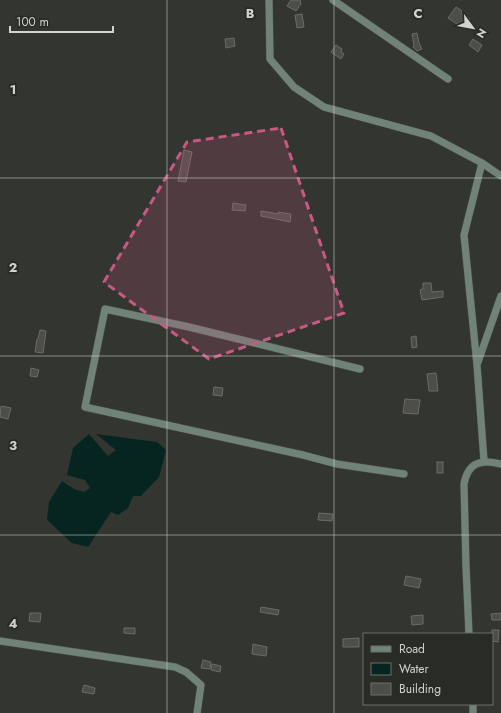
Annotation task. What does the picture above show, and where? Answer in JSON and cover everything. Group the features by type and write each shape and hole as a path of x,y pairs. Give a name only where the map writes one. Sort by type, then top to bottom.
{"street":[{"path":"269,0 270,59 294,87 324,107 431,136 482,163 501,176"},
{"path":"334,0 448,79"},
{"path":"482,163 464,235 477,365 484,461"},
{"path":"477,365 501,296"},
{"path":"360,369 189,327 105,309 85,407 303,455 337,464 404,474"},
{"path":"469,633 466,567 465,476 473,466 484,461 501,464"},
{"path":"0,641 175,667 186,672 201,685 197,713"}],"highlighted area":[{"path":"281,128 344,313 209,359 104,282 187,142"}],"water":[{"path":"89,434 108,456 116,450 96,434 157,442 166,450 159,477 141,496 133,496 128,508 118,515 111,512 88,547 72,543 47,520 49,502 62,481 74,489 84,492 90,488 85,480 67,475 73,448"}],"building":[{"path":"291,0 300,0 301,4 296,11 287,6"},
{"path":"456,7 462,11 461,13 470,19 463,28 448,18"},
{"path":"302,14 304,27 297,28 295,15"},
{"path":"417,33 422,49 417,51 413,47 412,34"},
{"path":"234,38 235,46 226,48 225,39"},
{"path":"473,39 482,45 478,52 469,45"},
{"path":"336,45 342,49 341,52 344,54 341,59 331,52"},
{"path":"184,150 192,152 186,182 178,181"},
{"path":"233,203 246,205 245,211 232,210"},
{"path":"261,211 278,214 278,212 291,214 290,222 261,216"},
{"path":"423,283 431,283 432,292 443,291 443,297 422,300 420,290 423,289"},
{"path":"40,330 46,331 43,353 35,352"},
{"path":"416,336 417,347 412,348 411,337"},
{"path":"31,368 39,370 37,377 30,376"},
{"path":"436,373 438,391 429,391 427,374"},
{"path":"214,387 223,388 222,396 213,395"},
{"path":"405,399 420,400 418,414 403,413"},
{"path":"1,406 11,408 8,419 0,417"},
{"path":"437,462 443,462 443,473 437,473"},
{"path":"319,513 333,514 332,521 318,520"},
{"path":"406,576 421,579 419,588 404,585"},
{"path":"261,607 279,610 278,615 260,612"},
{"path":"30,613 41,613 40,622 29,621"},
{"path":"501,613 501,620 492,620 491,614"},
{"path":"423,615 423,624 412,625 411,616"},
{"path":"124,628 135,628 135,634 124,633"},
{"path":"492,630 499,630 498,642 493,641"},
{"path":"359,638 359,647 343,647 343,639"},
{"path":"253,644 267,647 266,656 252,654"},
{"path":"203,660 211,662 210,669 201,668"},
{"path":"212,664 221,666 220,672 211,670"},
{"path":"84,685 95,688 94,694 82,692"}]}
